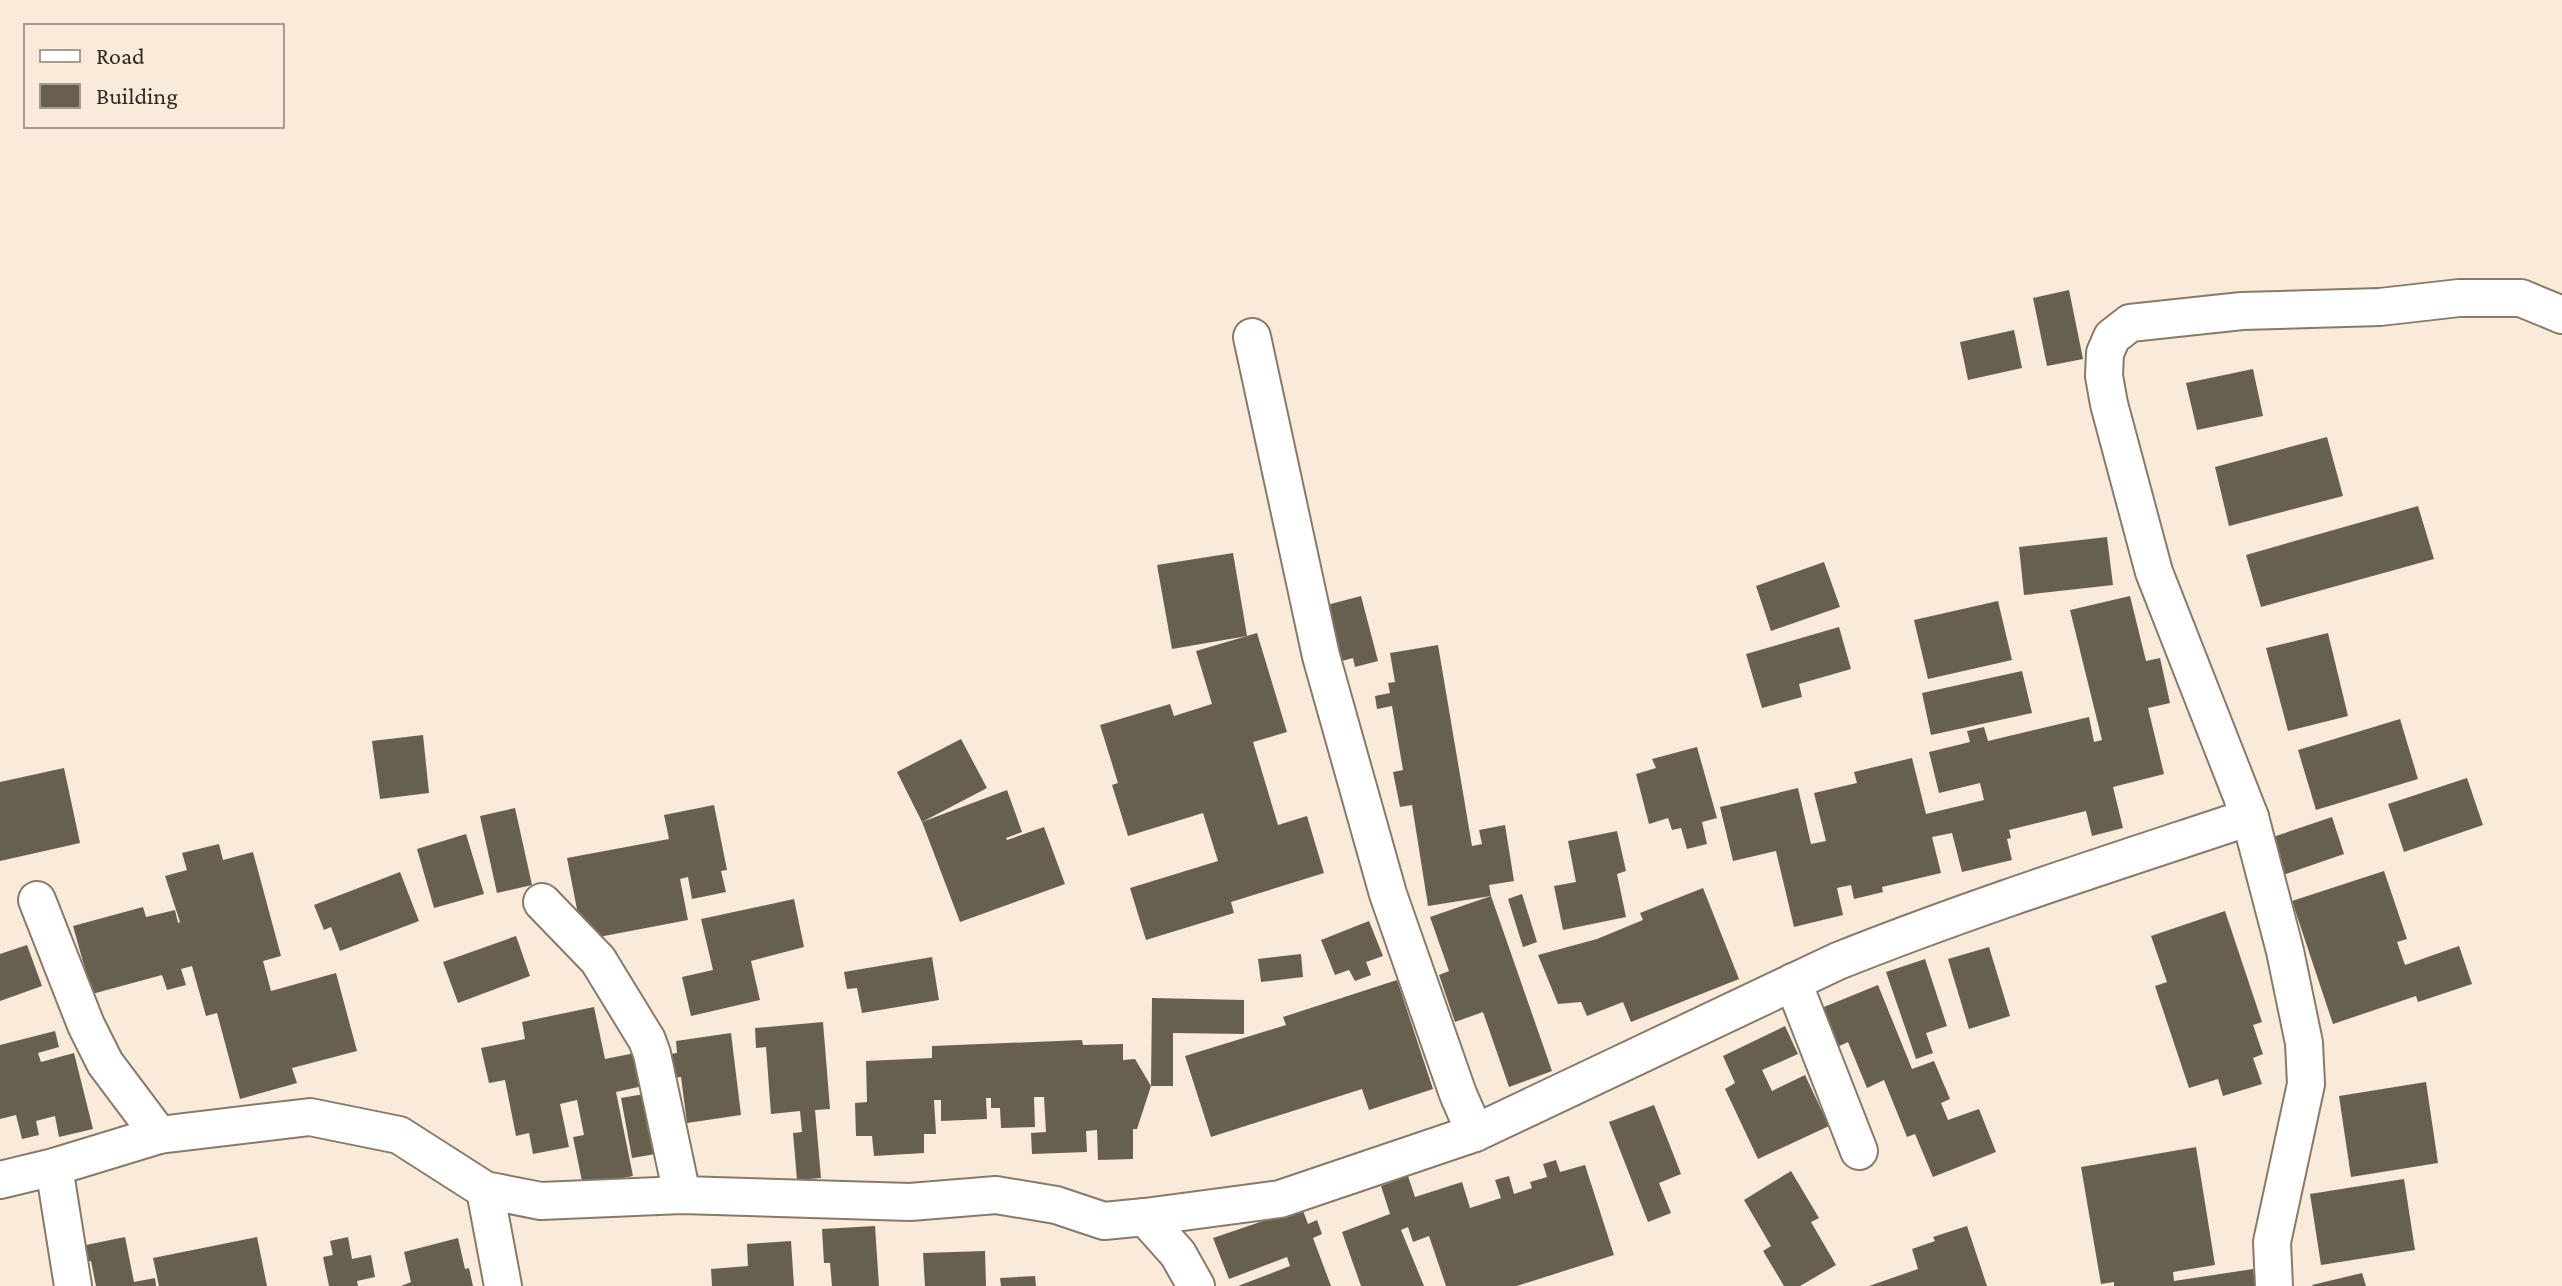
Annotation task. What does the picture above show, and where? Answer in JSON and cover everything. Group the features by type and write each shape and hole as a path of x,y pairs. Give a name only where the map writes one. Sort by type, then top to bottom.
{"street":[{"path":"2274,1286 2272,1242 2306,1084 2304,1043 2285,951 2250,817 2154,572 2107,390 2105,353 2112,337 2130,323 2242,311 2380,307 2459,298 2521,298 2562,315"},
{"path":"1252,337 1321,656 1379,865 1448,1065 1475,1133"},
{"path":"0,1180 159,1135 310,1117 399,1135 485,1190 541,1201 682,1195 910,1202 996,1195 1056,1205 1104,1221 1280,1199 1475,1133 1877,945 2027,890 2250,817"},
{"path":"37,900 86,1025 105,1063 159,1135"},
{"path":"542,902 598,960 647,1040 682,1195"},
{"path":"1793,982 1859,1151"},
{"path":"54,1167 73,1286"},
{"path":"485,1190 503,1286"},
{"path":"1145,1217 1178,1254 1196,1286"}],"building":[{"path":"2069,290 2083,359 2047,366 2033,298"},
{"path":"2014,330 2022,368 1968,380 1960,342"},
{"path":"2253,369 2263,416 2197,430 2186,383"},
{"path":"2327,437 2343,496 2229,526 2215,467"},
{"path":"2418,506 2434,559 2261,607 2246,555"},
{"path":"2107,537 2113,585 2024,595 2019,547"},
{"path":"1233,553 1247,636 1172,649 1157,565"},
{"path":"1824,562 1840,607 1771,631 1756,586"},
{"path":"1361,596 1378,661 1355,667 1353,658 1338,662 1323,606"},
{"path":"2130,596 2146,661 2160,658 2170,703 2148,708 2164,774 2113,787 2123,828 2092,836 2086,811 2009,830 2011,838 2007,839 2012,860 1962,872 1952,833 1932,837 1941,873 1882,887 1883,892 1854,899 1851,885 1837,888 1843,915 1794,927 1776,851 1733,861 1720,807 1798,788 1811,844 1826,841 1814,793 1857,783 1854,772 1912,758 1926,814 1984,800 1980,783 1939,793 1929,752 1970,742 1967,731 1984,727 1988,741 2089,717 2094,742 2102,740 2070,610"},
{"path":"1998,601 2012,660 1928,679 1914,620"},
{"path":"1839,627 1851,669 1799,684 1802,697 1762,708 1746,654"},
{"path":"1257,633 1287,732 1253,742 1278,825 1307,816 1324,873 1231,902 1234,913 1146,940 1130,888 1218,861 1203,813 1128,836 1112,785 1118,783 1100,725 1170,704 1174,716 1212,704 1196,651"},
{"path":"2328,633 2348,716 2288,731 2266,648"},
{"path":"1438,645 1472,846 1482,844 1479,830 1505,825 1514,881 1489,885 1491,896 1428,906 1412,805 1400,807 1393,772 1403,770 1392,706 1377,709 1375,696 1390,693 1388,683 1395,682 1390,653"},
{"path":"2022,671 2032,713 1931,735 1922,693"},
{"path":"2400,719 2418,779 2316,810 2298,750"},
{"path":"423,735 429,793 380,799 372,741"},
{"path":"961,739 987,788 922,822 897,772"},
{"path":"1697,747 1717,818 1702,822 1707,844 1687,849 1681,828 1672,830 1668,818 1649,824 1636,774 1656,768 1652,759"},
{"path":"64,768 80,843 0,861 0,782"},
{"path":"2467,778 2483,825 2404,852 2388,804"},
{"path":"1007,790 1022,832 1007,840 1044,827 1065,884 960,922 922,822"},
{"path":"714,805 727,870 721,871 726,892 692,899 688,877 680,879 688,920 583,940 567,858 669,839 664,815"},
{"path":"515,808 532,885 497,893 480,816"},
{"path":"2332,817 2344,854 2283,875 2270,838"},
{"path":"1617,831 1626,871 1617,874 1626,917 1563,930 1554,886 1576,882 1568,841"},
{"path":"466,834 484,894 434,908 417,849"},
{"path":"219,844 223,860 253,852 281,956 263,961 271,991 336,973 357,1051 292,1068 297,1083 240,1099 217,1013 206,1016 192,966 181,969 186,985 167,990 162,975 92,994 73,926 143,907 146,917 175,910 180,922 165,876 187,870 182,853"},
{"path":"2384,871 2407,939 2397,942 2405,965 2459,946 2472,984 2418,1002 2416,996 2333,1024 2292,901"},
{"path":"400,872 419,921 340,951 331,927 324,930 314,905"},
{"path":"1703,888 1739,979 1631,1022 1623,1002 1587,1016 1581,1002 1558,1004 1538,955 1597,939 1643,920 1640,913"},
{"path":"1522,894 1537,942 1523,947 1508,899"},
{"path":"1491,896 1552,1071 1509,1087 1483,1012 1455,1022 1439,975 1449,971 1430,917"},
{"path":"794,899 804,947 751,961 760,1000 691,1016 682,977 713,970 701,919"},
{"path":"2225,911 2262,1022 2253,1025 2263,1054 2253,1058 2262,1084 2223,1096 2218,1079 2189,1088 2155,986 2167,982 2151,936"},
{"path":"1369,921 1383,956 1366,962 1371,975 1355,981 1349,970 1335,975 1321,940"},
{"path":"516,936 530,976 458,1003 443,962"},
{"path":"27,945 42,986 0,1001 0,954"},
{"path":"1989,947 2010,1016 1969,1029 1948,959"},
{"path":"1301,954 1303,977 1261,982 1258,959"},
{"path":"932,957 939,1000 862,1013 857,988 847,989 844,972"},
{"path":"1925,959 1947,1026 1926,1033 1933,1053 1916,1059 1886,972"},
{"path":"1397,980 1433,1089 1369,1110 1362,1089 1211,1137 1185,1056 1286,1025 1283,1017"},
{"path":"1878,985 1912,1069 1934,1061 1950,1099 1941,1103 1948,1120 1979,1109 1996,1152 1933,1177 1915,1134 1907,1137 1884,1080 1867,1088 1848,1042 1835,1048 1819,1009"},
{"path":"1152,998 1244,1000 1244,1034 1173,1033 1173,1086 1151,1086"},
{"path":"594,1007 605,1059 640,1052 647,1085 616,1092 633,1176 583,1186 573,1137 584,1135 577,1100 560,1104 569,1147 533,1154 529,1133 516,1136 505,1080 489,1083 481,1048 525,1039 522,1022"},
{"path":"823,1022 830,1109 815,1110 821,1178 797,1180 793,1133 802,1132 800,1111 771,1114 766,1047 756,1048 755,1028"},
{"path":"1785,1026 1798,1054 1762,1070 1772,1091 1805,1075 1829,1126 1758,1159 1725,1089 1735,1083 1723,1056"},
{"path":"55,1031 59,1047 38,1053 41,1062 74,1053 93,1129 59,1137 55,1116 36,1121 39,1135 22,1139 16,1115 0,1119 0,1045"},
{"path":"731,1033 741,1115 687,1123 681,1077 666,1079 663,1055 677,1053 676,1041"},
{"path":"1082,1040 1083,1045 1123,1044 1123,1060 1135,1059 1151,1086 1137,1129 1133,1129 1133,1159 1098,1160 1097,1130 1086,1131 1087,1152 1032,1154 1031,1133 1046,1132 1044,1097 1034,1097 1035,1127 1001,1128 1000,1108 991,1108 991,1098 986,1098 987,1119 941,1121 941,1100 934,1100 936,1134 924,1134 924,1153 874,1156 872,1136 856,1136 855,1103 867,1102 866,1061 932,1058 932,1046"},
{"path":"2426,1082 2438,1163 2351,1177 2339,1096"},
{"path":"656,1092 667,1152 632,1158 621,1098"},
{"path":"1654,1105 1681,1174 1659,1183 1671,1213 1648,1222 1609,1122"},
{"path":"2196,1147 2215,1265 2173,1272 2174,1281 2253,1269 2256,1286 2101,1284 2081,1167"},
{"path":"1556,1160 1560,1172 1585,1165 1614,1255 1517,1286 1446,1286 1429,1236 1413,1242 1408,1227 1401,1230 1424,1286 1361,1286 1342,1232 1390,1214 1381,1186 1408,1176 1415,1197 1462,1182 1470,1208 1501,1198 1495,1180 1509,1176 1514,1194 1532,1188 1530,1182 1547,1177 1543,1164"},
{"path":"1791,1171 1819,1218 1811,1222 1836,1265 1800,1286 1784,1286 1763,1251 1771,1246 1744,1200"},
{"path":"2404,1179 2415,1250 2321,1265 2310,1194"},
{"path":"1302,1208 1308,1224 1317,1220 1322,1234 1313,1238 1331,1286 1238,1286 1290,1266 1287,1257 1229,1279 1213,1238"},
{"path":"875,1226 879,1286 832,1286 830,1263 824,1263 822,1229"},
{"path":"1967,1226 1987,1286 1869,1286 1918,1269 1912,1249 1935,1241 1933,1237"},
{"path":"125,1237 134,1282 155,1278 156,1286 96,1286 91,1261 80,1263 76,1247"},
{"path":"257,1237 267,1286 159,1286 153,1258"},
{"path":"348,1237 352,1259 371,1255 375,1277 357,1281 358,1286 329,1286 323,1257 333,1255 330,1241"},
{"path":"458,1238 465,1269 469,1268 473,1286 401,1286 411,1282 404,1252"},
{"path":"791,1241 794,1286 712,1286 711,1269 748,1266 747,1244"},
{"path":"985,1251 986,1286 925,1286 923,1253"},
{"path":"2362,1273 2366,1286 2312,1285"},
{"path":"1035,1276 1036,1286 1001,1286 1000,1278"}]}
